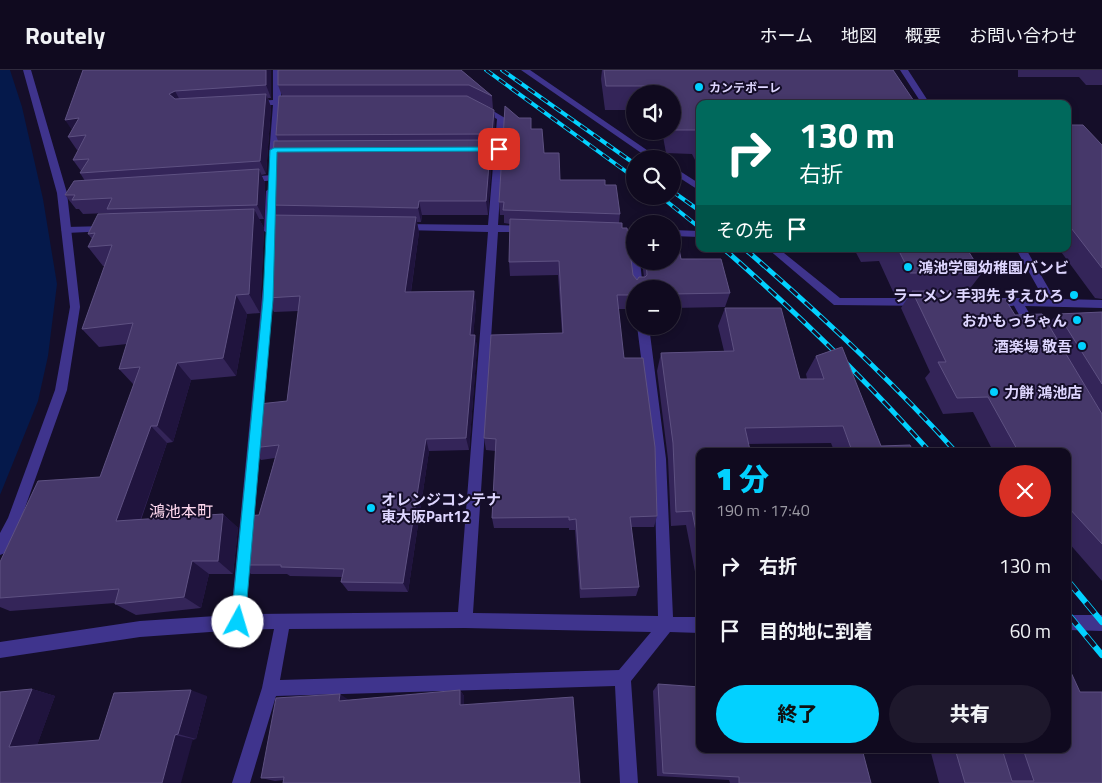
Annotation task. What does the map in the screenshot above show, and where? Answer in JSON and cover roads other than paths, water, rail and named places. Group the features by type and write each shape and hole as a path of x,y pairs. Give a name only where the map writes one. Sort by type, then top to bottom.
{"street":[{"path":"0,548 14,519 61,390 75,307 66,230 66,192 27,70"},
{"path":"269,243 272,178 279,150 277,70"},
{"path":"525,70 643,150"},
{"path":"904,70 923,100"},
{"path":"239,104 306,102"},
{"path":"465,620 494,228 494,149 501,118 470,102"},
{"path":"681,176 696,185"},
{"path":"234,181 272,178"},
{"path":"396,226 533,229"},
{"path":"66,230 114,228"},
{"path":"602,232 626,233"},
{"path":"681,233 696,234"},
{"path":"777,252 838,302 948,302"},
{"path":"1023,252 1052,303"},
{"path":"238,622 268,300 268,272"},
{"path":"977,302 1102,304"},
{"path":"1017,302 1037,336"},
{"path":"628,783 623,678 666,625 660,459 644,335"},
{"path":"0,650 140,629 238,622 465,620 696,625"},
{"path":"241,783 270,688 283,623"},
{"path":"1071,623 1102,623"},
{"path":"270,688 623,678"}],"water":[{"path":"0,70 10,70 22,107 43,199 57,284 48,356 38,401 0,495"}],"railway":[{"path":"486,70 626,171"},
{"path":"502,70 626,158"},
{"path":"681,197 696,208"},
{"path":"671,205 696,225"},
{"path":"727,252 830,347 926,448"},
{"path":"748,252 853,347 952,448"},
{"path":"1071,585 1102,622"},
{"path":"1071,618 1102,655"}],"place":[{"name":"カンテボーレ","path":"699,87"},
{"name":"鴻池学園幼稚園バンビ","path":"908,267"},
{"name":"ラーメン 手羽先 すえひろ","path":"1074,295"},
{"name":"おかもっちゃん","path":"1077,320"},
{"name":"酒楽場 敬吾","path":"1082,346"},
{"name":"力餅 鴻池店","path":"994,392"},
{"name":"オレンジコンテナ 東大阪Part12","path":"371,508"}],"district":[{"name":"鴻池本町","path":"181,511"}]}
